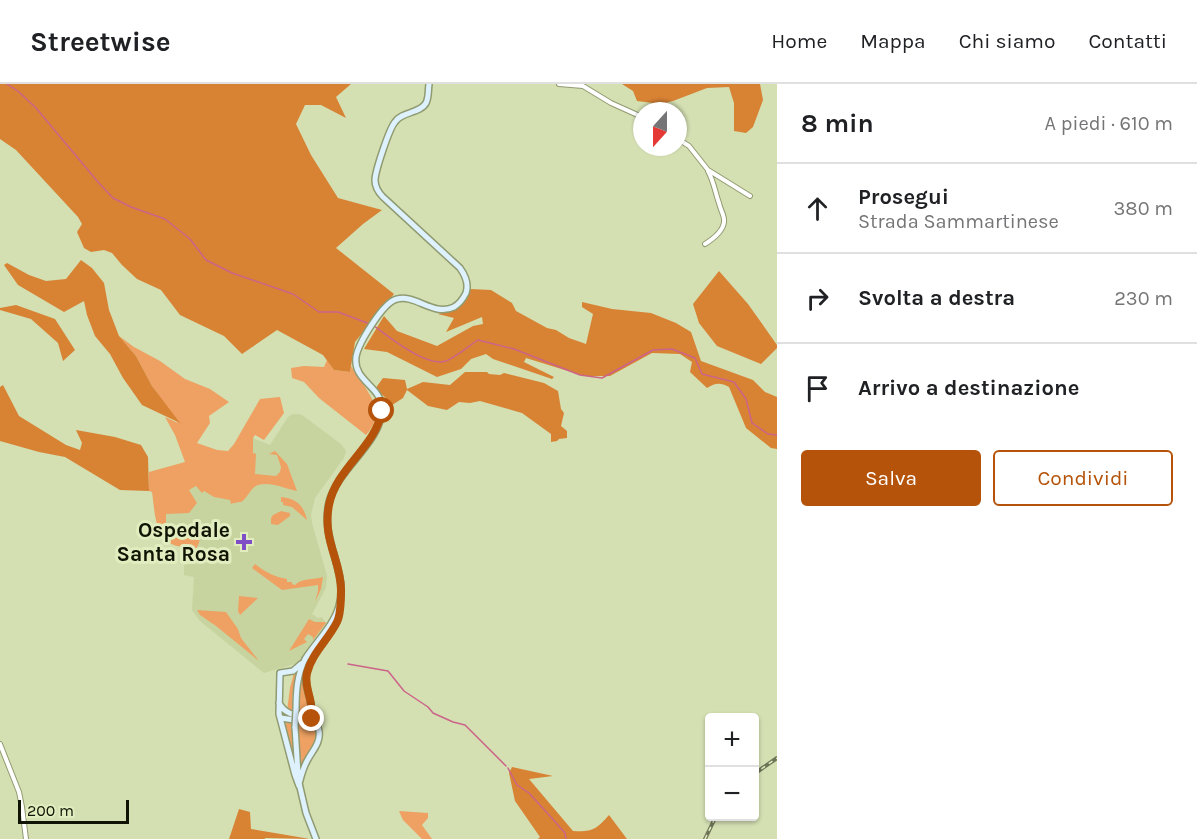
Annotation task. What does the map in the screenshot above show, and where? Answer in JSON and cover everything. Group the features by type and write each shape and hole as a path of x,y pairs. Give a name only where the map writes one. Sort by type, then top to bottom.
{"main road":[{"path":"280,718 305,720 309,717 312,709 306,684 308,670 314,656 338,620 340,582 328,536 329,502 339,481 378,427 382,411 378,395 361,377 356,368 356,356 360,343 391,301 401,298 442,310 460,302 466,290 465,278 460,268 382,197 375,184 376,171 394,122 400,116 424,105 428,98 429,84"},
{"path":"316,839 306,813 280,718 280,673 293,671 300,665 333,620 339,605"},
{"path":"299,786 296,727 297,683 304,659"},
{"path":"279,703 286,712 309,717 317,725 319,731 319,740 306,762 299,786"},
{"path":"280,718 296,713"}],"street":[{"path":"559,84 583,87 633,113"},
{"path":"687,145 708,170 714,183 724,222 714,238 705,244"},
{"path":"708,170 750,196"},
{"path":"0,744 19,792 26,839"}],"shaded area":[{"path":"0,84 351,84 336,97 346,118 321,105 305,105 296,124 311,155 338,198 382,210 336,248 394,294 355,342 350,372 334,370 323,355 277,330 242,354 224,336 180,315 161,290 137,279 112,253 104,250 91,252 84,248 77,232 82,224 78,217 16,150 0,139"},
{"path":"622,84 760,84 763,100 753,127 746,133 734,131 734,103 729,87 707,88 669,102 637,101 633,91"},
{"path":"81,260 92,268 104,283 109,310 119,336 136,356 152,386 180,423 142,405 110,354 95,336 84,301 64,312 18,285 4,265 7,263 46,281 66,279"},
{"path":"719,271 748,304 777,345 777,348 761,364 717,346 699,323 693,304"},
{"path":"470,289 491,290 512,303 516,311 547,328 586,344 593,314 582,307 582,302 612,309 651,313 676,323 691,332 701,361 753,380 765,392 777,397 777,449 771,448 746,428 729,387 718,384 707,388 690,372 692,362 680,354 652,353 610,376 584,376 526,358 524,362 554,377 552,379 493,359 486,354 471,359 461,369 437,377 387,352 364,349 384,316 397,331 437,346 473,326 483,324 482,317 446,332 454,318 438,314 459,308 467,299"},
{"path":"16,305 55,319 75,350 63,361 58,343 31,319 0,310 0,308"},
{"path":"119,336 185,379 210,389 229,402 209,416 210,423 197,443 228,451 260,399 280,397 284,413 264,440 255,435 253,438 253,453 256,454 255,474 276,476 280,472 281,467 277,455 269,454 275,451 287,464 297,491 263,484 253,488 241,502 231,504 230,500 214,497 204,491 202,493 196,486 189,490 197,503 189,513 166,514 166,523 173,524 177,532 199,535 199,542 191,563 192,547 177,546 164,538 157,524 152,492 149,491 149,472 185,462 175,435 165,417 178,423 152,386 136,356"},
{"path":"327,360 334,370 350,372 351,366 372,398 376,416 366,435 319,398 304,382 292,378 291,368 324,367"},
{"path":"465,372 487,372 500,375 504,373 544,383 558,391 561,409 564,413 561,426 567,431 567,438 551,442 551,434 522,413 480,401 459,402 447,410 428,406 407,390 403,398 386,409 386,398 375,389 383,378 405,380 407,389 423,382 450,385"},
{"path":"3,385 19,416 66,445 80,450 82,443 76,430 115,437 141,445 148,457 149,491 120,490 65,457 0,441 0,387"},
{"name":"Ospedale Santa Rosa","path":"293,414 302,415 341,444 346,451 344,458 315,498 311,515 327,576 326,588 312,614 318,618 322,617 326,623 295,664 264,673 200,621 192,610 194,577 184,575 184,565 190,564 192,548 175,545 164,539 158,529 182,480 243,498 244,475 253,450 253,438 270,445 288,417"},
{"path":"281,497 298,503 304,510 307,520 292,507 283,505"},
{"path":"281,511 290,513 290,516 278,525 271,524 273,515"},
{"path":"255,564 270,574 287,579 287,582 295,585 304,580 323,577 315,602 318,585 282,590 252,568"},
{"path":"239,596 258,598 240,615"},
{"path":"197,610 226,612 238,629 241,638 259,661 200,615"},
{"path":"309,619 326,623 313,640 313,637 308,634 304,639 307,642 289,651"},
{"path":"318,645 306,669 310,706 307,715 287,711 294,673 297,672 293,688 292,710 297,710 300,678 307,660"},
{"path":"309,720 314,726 316,739 300,772 298,727 293,727 294,760 285,724"},
{"path":"512,767 553,776 529,779 573,831 593,829 609,815 627,839 538,839 540,837 515,801 509,773"},
{"path":"239,809 250,812 251,829 310,839 229,839"},
{"path":"399,811 428,813 428,818 422,825 432,839 422,839 403,820"}],"waterway":[{"path":"7,84 36,108 113,198 165,219 190,239 206,260 232,273 293,294 319,312 338,312 370,324"},
{"path":"374,326 398,344 429,360 446,361 478,340 514,349 580,375 602,378 653,350 672,349 695,358 702,374 734,382 746,399 752,423 768,434 777,435"},
{"path":"348,664 388,671 404,691 433,713 465,725 506,766"},
{"path":"508,768 517,785 529,793 550,816 565,833 566,839"}],"railway":[{"path":"759,771 777,758"},
{"path":"705,839 714,821"}],"place":[{"name":"Ospedale Santa Rosa","path":"244,542"}],"route":[{"path":"312,719 309,717 312,706 306,684 307,674 314,656 338,620 341,596 340,582 328,536 329,502 339,481 378,427 382,411"}]}
